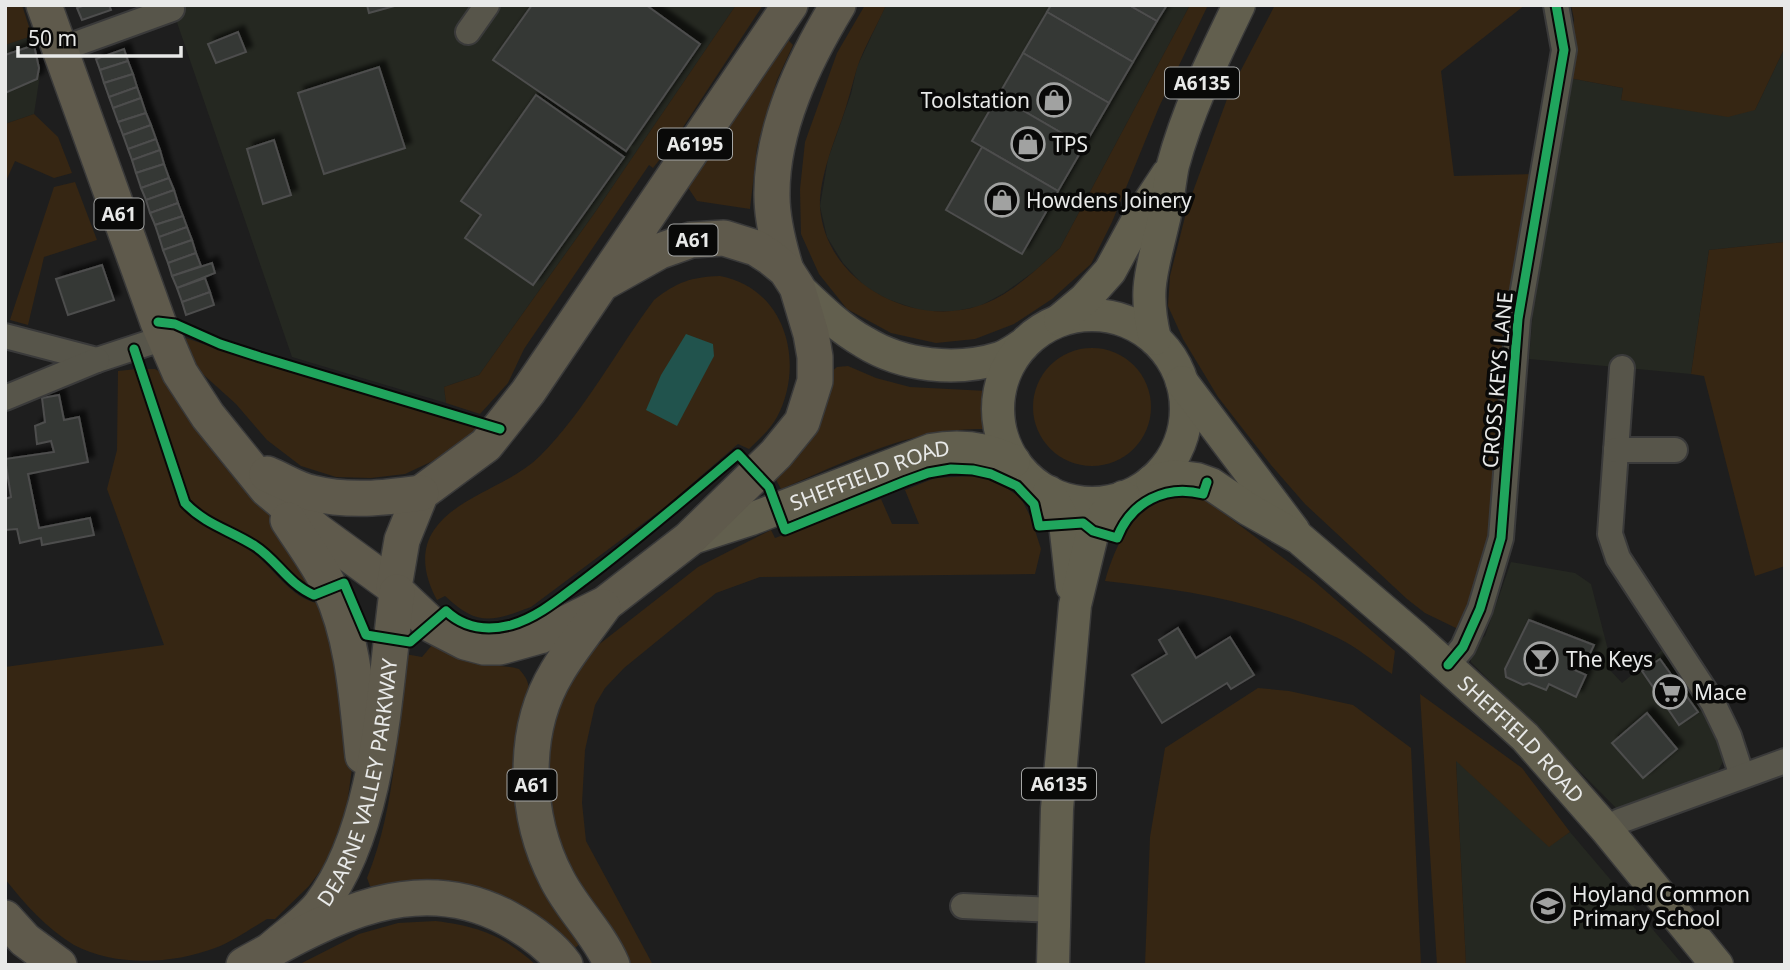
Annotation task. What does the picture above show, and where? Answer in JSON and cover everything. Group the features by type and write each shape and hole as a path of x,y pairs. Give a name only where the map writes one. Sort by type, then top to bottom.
{"highway":[{"name":"A61","path":"44,5 164,338 180,373 208,416 258,477 317,531 396,590 432,625 465,642 484,647 518,644 540,636 605,604 690,539 794,434 808,409 815,381 811,334 791,279 770,257 750,245 724,238 691,240 660,250 601,285 500,429 472,457 421,493 367,499 332,496 310,493 258,477"},
{"name":"A6195","path":"601,285 790,5"},
{"path":"791,279 779,248 772,200 777,150 787,113 806,63 838,5"},
{"path":"258,477 315,561 336,605 353,665 368,794"},
{"name":"DEARNE VALLEY PARKWAY","path":"258,957 319,907 337,879 354,844 368,794 380,728 402,540 421,493"},
{"name":"A61","path":"605,604 556,674 542,705 536,730 532,780 536,820 549,863 611,965"},
{"path":"258,957 380,902 436,897 480,905 499,914 544,942 565,965"},
{"path":"5,918 25,940 59,965"}],"main road":[{"name":"A6135","path":"1155,339 1149,313 1151,268 1164,221 1174,164 1202,83 1239,5"},
{"name":"A6135","path":"1059,321 1085,299 1110,271 1140,216 1174,164"},
{"path":"791,279 843,328 865,343 910,362 974,364 1002,357 1059,321 1090,315 1107,316 1137,327 1155,339 1169,356 1181,380 1185,407 1182,435 1170,460 1152,481 1124,497 1105,502 1086,502 1049,492 1030,479 1014,461 1001,433 998,401 1006,371 1023,345"},
{"name":"SHEFFIELD ROAD","path":"1181,380 1299,538"},
{"name":"SHEFFIELD ROAD","path":"690,539 751,519 931,450 950,446 972,448 995,452 1014,461"},
{"name":"SHEFFIELD ROAD","path":"1152,481 1174,476 1211,484 1299,538 1448,665 1525,737 1606,829 1717,965"},
{"name":"A6135","path":"1049,492 1065,523 1075,605"},
{"name":"A6135","path":"1053,965 1057,809 1075,605 1093,531 1105,514 1124,497"}],"street":[{"path":"468,32 487,5"},
{"name":"CROSS KEYS LANE","path":"1448,665 1463,647 1480,609 1501,538 1518,319 1564,50 1556,5"},
{"path":"59,50 172,9"},
{"path":"5,336 97,360"},
{"path":"5,398 97,360 164,338"},
{"path":"1622,368 1610,534 1612,545 1623,567 1713,703 1729,736 1742,776"},
{"path":"1616,450 1675,450"},
{"path":"1606,829 1620,821 1785,761"},
{"path":"963,906 1054,910"}],"shaded area":[{"path":"5,5 22,5 32,36 5,45"},
{"path":"171,5 736,5 596,211 479,375 444,387 446,403 292,357"},
{"path":"736,5 763,5 672,144 653,168 649,165 524,349 508,383 480,414 446,403 444,387 479,375 596,211"},
{"path":"865,5 886,5 857,68 824,174 820,207 825,233 837,257 855,277 876,292 900,304 926,310 952,311 978,306 1001,296 1060,248 1190,5 1208,5 1159,107 1112,222 1091,264 1052,299 1014,324 975,339 936,343 891,333 847,309 819,274 801,234 800,189 805,142 837,53"},
{"path":"886,5 1190,5 1060,248 1036,270 980,306 956,311 922,311 887,299 864,286 843,263 827,237 820,206 828,159 851,94 857,67"},
{"path":"1275,5 1525,5 1441,71 1454,176 1533,174 1507,309 1491,522 1478,579 1458,629 1425,613 1407,599 1305,504 1218,397 1183,339 1168,306 1170,276 1188,205 1230,91"},
{"path":"1571,5 1785,5 1785,47 1755,110 1728,117 1621,100 1623,88 1569,78 1574,19"},
{"path":"32,36 41,68 34,114 5,124 5,45"},
{"path":"785,37 793,45 777,80 757,147 750,209 697,201 687,186"},
{"path":"1785,47 1785,242 1709,250 1691,374 1529,359 1535,287 1569,78 1623,88 1621,100 1755,110"},
{"path":"34,114 58,137 72,173 54,178 15,161 5,183 5,124"},
{"path":"75,182 97,240 44,257 28,325 10,320 54,187"},
{"path":"1785,242 1785,566 1755,576 1704,376 1691,374 1709,250"},
{"path":"720,276 742,283 760,295 774,311 784,330 789,351 786,396 768,430 749,449 738,444 665,507 531,607 505,616 485,618 466,612 445,596 437,600 429,583 425,556 429,538 444,518 540,456 586,400 654,300 685,282"},
{"path":"686,334 713,344 714,356 677,426 646,410 661,375"},
{"path":"177,335 484,428 452,452 405,474 371,478 336,477 301,466 267,440 236,404 195,367"},
{"path":"1092,348 1125,358 1141,374 1151,407 1141,440 1125,456 1092,466 1059,456 1043,440 1033,407 1043,374 1059,358"},
{"path":"848,366 876,378 910,387 987,391 990,396 988,427 905,440 781,489 774,476 829,374 837,367"},
{"path":"137,369 181,508 252,552 305,599 327,604 353,761 346,812 326,863 309,886 275,919 267,919 215,948 181,957 144,961 107,957 74,945 36,915 5,879 5,667 164,645 107,489 117,450 118,371"},
{"path":"144,369 155,369 162,373 219,460 248,494 274,517 317,583 306,587 263,546 247,535 199,513 187,500"},
{"path":"971,476 998,482 1021,498 1041,549 1035,574 760,577 716,593 624,668 605,688 595,705 585,750 582,803 586,841 653,965 625,965 557,845 551,821 547,766 554,718 577,665 597,646 698,567 771,530 775,538 881,499 892,524 919,524 905,490 935,478"},
{"path":"1181,495 1196,496 1210,503 1314,581 1395,651 1392,674 1345,642 1281,615 1195,593 1105,581 1115,551 1130,526 1151,506"},
{"path":"1511,562 1575,573 1591,584 1608,650 1608,668 1622,683 1667,646 1699,692 1725,758 1718,771 1618,810 1471,662 1471,651 1485,636"},
{"path":"433,644 474,663 519,669 527,681 529,689 525,704 584,941 572,950 383,887 370,886 367,878 377,851 390,796 405,654 422,657"},
{"path":"1258,688 1289,691 1353,705 1411,748 1421,965 1145,965 1150,837 1165,748"},
{"path":"1420,694 1522,768 1570,832 1549,847 1456,761 1466,965 1437,965"},
{"name":"Hoyland Common Primary School","path":"1456,760 1549,846 1570,832 1683,965 1466,965"},
{"path":"436,921 490,934 512,946 536,965 298,965 359,934 398,923"}],"building":[{"path":"85,5 109,5 111,10 82,20 77,8"},
{"path":"367,5 398,5 369,13"},
{"path":"532,5 646,5 700,44 626,151 493,60"},
{"path":"1051,5 1129,5 1157,21 1133,62 1047,12"},
{"path":"1129,5 1167,5 1157,21"},
{"path":"1047,12 1133,62 1109,103 1023,53"},
{"path":"238,32 246,52 216,63 208,44"},
{"path":"34,45 39,68 37,79 5,93 5,55"},
{"path":"124,49 128,61 100,70 96,59"},
{"name":"Toolstation","path":"1023,53 1109,103 1084,146 998,96"},
{"path":"128,61 133,74 104,83 100,70"},
{"path":"379,67 405,148 324,174 298,93"},
{"path":"133,74 137,87 109,97 104,83"},
{"path":"137,87 141,98 113,108 109,97"},
{"path":"536,95 624,157 533,285 465,238 481,215 461,201"},
{"name":"TPS","path":"998,96 1084,146 1058,191 972,141"},
{"path":"141,98 146,113 118,122 113,108"},
{"path":"146,113 151,125 123,135 118,122"},
{"path":"151,125 156,139 128,149 123,135"},
{"path":"156,139 160,150 132,160 128,149"},
{"path":"274,140 291,195 263,204 247,149"},
{"name":"Howdens Joinery","path":"982,147 1058,191 1022,254 946,210"},
{"path":"160,150 164,164 136,173 132,160"},
{"path":"164,164 169,178 141,188 136,173"},
{"path":"169,178 174,190 146,200 141,188"},
{"path":"174,190 178,203 150,213 146,200"},
{"path":"178,203 183,216 155,225 150,213"},
{"path":"183,216 187,227 159,237 155,225"},
{"path":"187,227 192,240 163,250 159,237"},
{"path":"192,240 196,253 168,263 163,250"},
{"path":"196,253 201,266 172,276 168,263"},
{"path":"212,263 215,273 177,288 172,276"},
{"path":"102,265 114,300 68,315 56,279"},
{"path":"205,278 210,292 182,302 177,288"},
{"path":"210,292 214,305 186,315 182,302"},
{"path":"59,395 64,420 79,417 88,462 28,474 39,528 90,518 94,535 42,545 41,538 20,543 17,529 5,530 5,499 11,497 5,459 54,452 51,441 37,444 35,426 45,422 42,398"},
{"name":"The Keys","path":"1529,620 1594,645 1586,662 1573,656 1568,667 1586,675 1576,697 1549,684 1546,690 1529,683 1523,685 1506,677 1505,669"},
{"path":"1178,628 1196,658 1230,637 1254,675 1231,689 1227,683 1162,723 1132,675 1167,654 1159,640"},
{"name":"Mace","path":"1660,659 1698,712 1679,725 1642,671"},
{"path":"1647,713 1677,749 1643,778 1612,743"}],"cycle path":[{"path":"1448,665 1463,647 1480,609 1501,538 1518,319 1564,50 1556,5"},
{"path":"158,322 175,324 220,344 260,357 500,429"},
{"path":"134,349 185,503 210,522 255,546 297,585 314,595 344,583 366,635 410,642 446,611 460,621 485,628 511,625 540,612 623,549 738,454 769,487 785,530 906,481 951,469 991,474 1017,486 1034,504 1039,526 1083,523 1093,531 1117,538 1131,515 1151,499 1176,492 1203,494 1207,482"}],"place":[{"name":"Toolstation","path":"1054,100"},
{"name":"TPS","path":"1028,144"},
{"name":"Howdens Joinery","path":"1002,200"},
{"name":"The Keys","path":"1541,659"},
{"name":"Mace","path":"1670,692"},
{"name":"Hoyland Common Primary School","path":"1548,906"}]}
